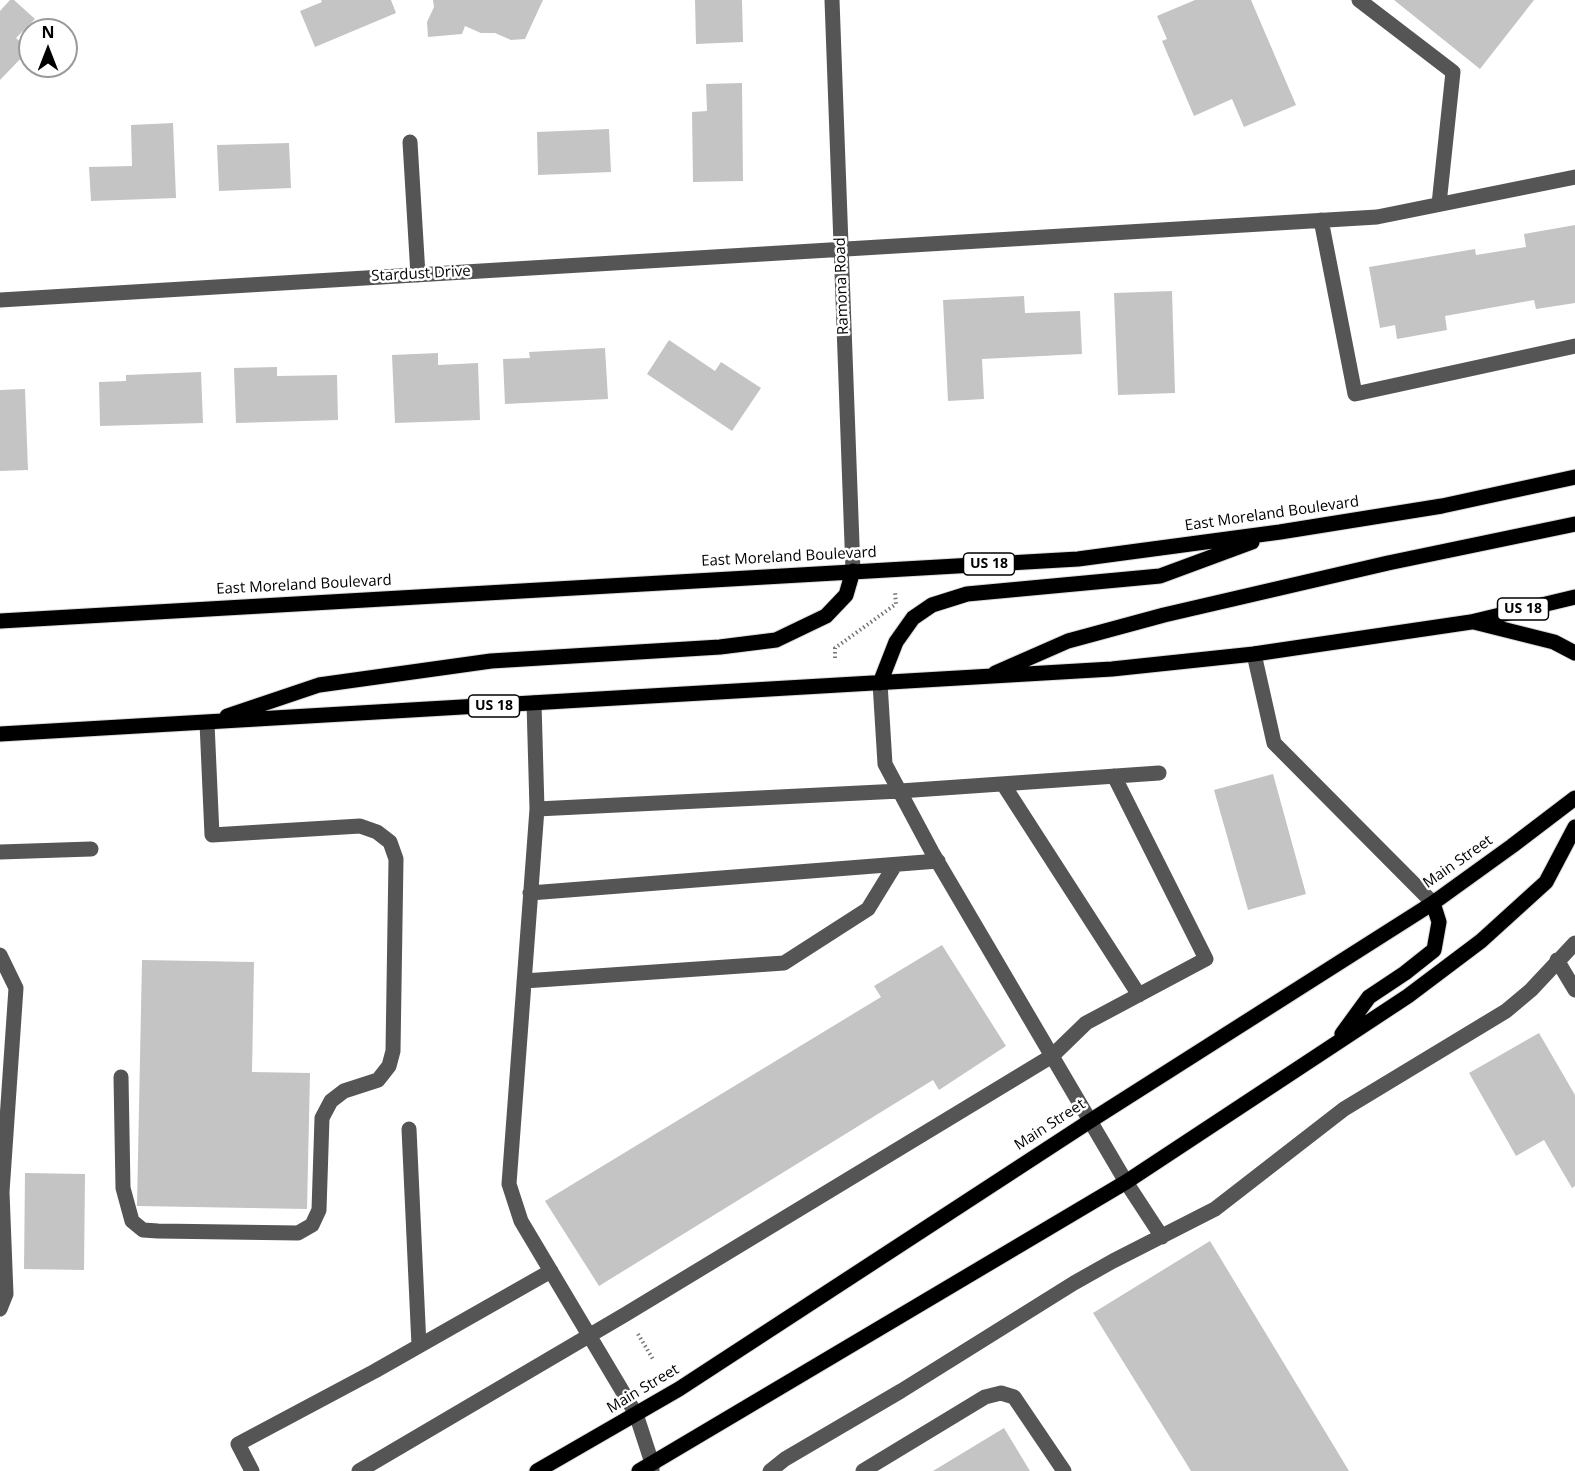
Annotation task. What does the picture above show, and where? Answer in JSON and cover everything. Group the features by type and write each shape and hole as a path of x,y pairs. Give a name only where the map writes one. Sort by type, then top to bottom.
{"main road":[{"name":"East Moreland Boulevard","path":"0,621 1078,559 1280,532 1442,506 1575,477"},
{"path":"987,676 1068,641 1164,615 1388,562 1575,524"},
{"path":"880,683 896,642 913,618 932,605 967,594 1160,576 1280,532"},
{"path":"207,723 319,685 491,661 720,647 776,640 826,616 846,595 853,572"},
{"name":"US 18","path":"0,734 1112,669 1254,654 1471,622 1575,597"},
{"path":"1471,622 1554,642 1575,653"},
{"name":"Main Street","path":"537,1471 679,1389 1090,1121 1433,903 1575,798"},
{"path":"648,1468 1126,1182 1408,996 1489,934 1546,882 1575,827"},
{"path":"1337,1042 1369,997 1434,950 1439,922 1433,903"}],"street":[{"name":"Ramona Road","path":"832,0 853,572"},
{"path":"1359,0 1453,72 1439,204"},
{"path":"410,142 418,274"},
{"name":"Stardust Drive","path":"0,300 1377,217 1575,177"},
{"path":"1321,220 1355,394 1575,346"},
{"path":"1254,654 1274,743 1433,903"},
{"path":"880,683 885,765 938,861 1090,1121 1162,1237"},
{"path":"534,703 537,809 510,1184 521,1221 636,1414 648,1468"},
{"path":"121,1077 123,1188 132,1221 143,1230 298,1233 312,1225 319,1210 322,1118 331,1101 344,1091 378,1080 389,1066 393,1050 396,859 390,842 377,832 360,826 212,835 207,723"},
{"path":"537,809 900,791 1159,773"},
{"path":"359,1471 626,1314 1052,1056 1086,1023 1206,959 1114,776"},
{"path":"1003,784 1139,995"},
{"path":"0,852 91,849"},
{"path":"530,893 938,861"},
{"path":"524,981 784,963 868,909 895,865"},
{"path":"770,1471 785,1459 902,1391 1074,1283 1215,1209 1344,1109 1506,1011 1531,990 1575,943"},
{"path":"0,955 16,988 2,1192 6,1294 0,1309"},
{"path":"1557,960 1575,990"},
{"path":"410,1129 419,1346"},
{"path":"252,1471 238,1444 551,1271"},
{"path":"862,1471 985,1397 1001,1393 1014,1397 1065,1471"}],"path":[{"path":"835,658 835,648 896,604 895,592"},
{"path":"626,1314 654,1361"}],"building":[{"path":"10,0 14,0 34,18 18,18 16,38 18,40 18,61 0,80 0,11"},
{"path":"321,0 391,0 396,13 315,47 300,11 322,2"},
{"path":"433,0 543,0 525,39 511,40 495,33 481,33 465,26 462,34 428,37 427,22 434,7"},
{"path":"695,0 742,0 743,42 696,44"},
{"path":"1195,0 1251,0 1296,105 1244,127 1232,99 1194,116 1162,41 1167,39 1157,16"},
{"path":"1394,0 1534,0 1480,69"},
{"path":"742,83 743,181 693,182 692,112 707,111 706,84"},
{"path":"173,123 176,198 91,201 89,167 132,166 131,125"},
{"path":"609,129 611,172 538,175 537,132"},
{"path":"289,143 291,188 219,191 217,145"},
{"path":"1575,225 1575,303 1536,309 1534,300 1445,316 1447,330 1397,339 1395,325 1380,328 1369,267 1475,249 1476,255 1526,247 1524,234"},
{"path":"1172,291 1175,393 1118,395 1114,293"},
{"path":"1024,296 1025,313 1080,311 1082,354 982,359 984,399 948,401 943,300"},
{"path":"669,340 715,371 721,362 761,388 732,431 647,374"},
{"path":"605,348 608,399 505,404 503,359 530,358 529,352"},
{"path":"438,353 438,365 478,363 480,420 395,423 392,355"},
{"path":"277,367 277,376 337,375 338,420 236,423 234,368"},
{"path":"201,372 203,423 100,426 99,382 126,381 126,375"},
{"path":"25,389 28,470 0,471 0,390"},
{"path":"1273,774 1306,894 1248,910 1214,790"},
{"path":"942,945 1006,1046 939,1090 933,1080 599,1286 545,1201 881,997 874,986"},
{"path":"142,960 254,962 252,1072 310,1073 307,1209 137,1206"},
{"path":"1539,1033 1575,1095 1575,1186 1572,1188 1544,1140 1516,1156 1469,1073"},
{"path":"25,1173 85,1174 84,1270 24,1269"},
{"path":"1210,1241 1349,1471 1191,1471 1093,1313"},
{"path":"1004,1428 1030,1471 933,1471"}]}
